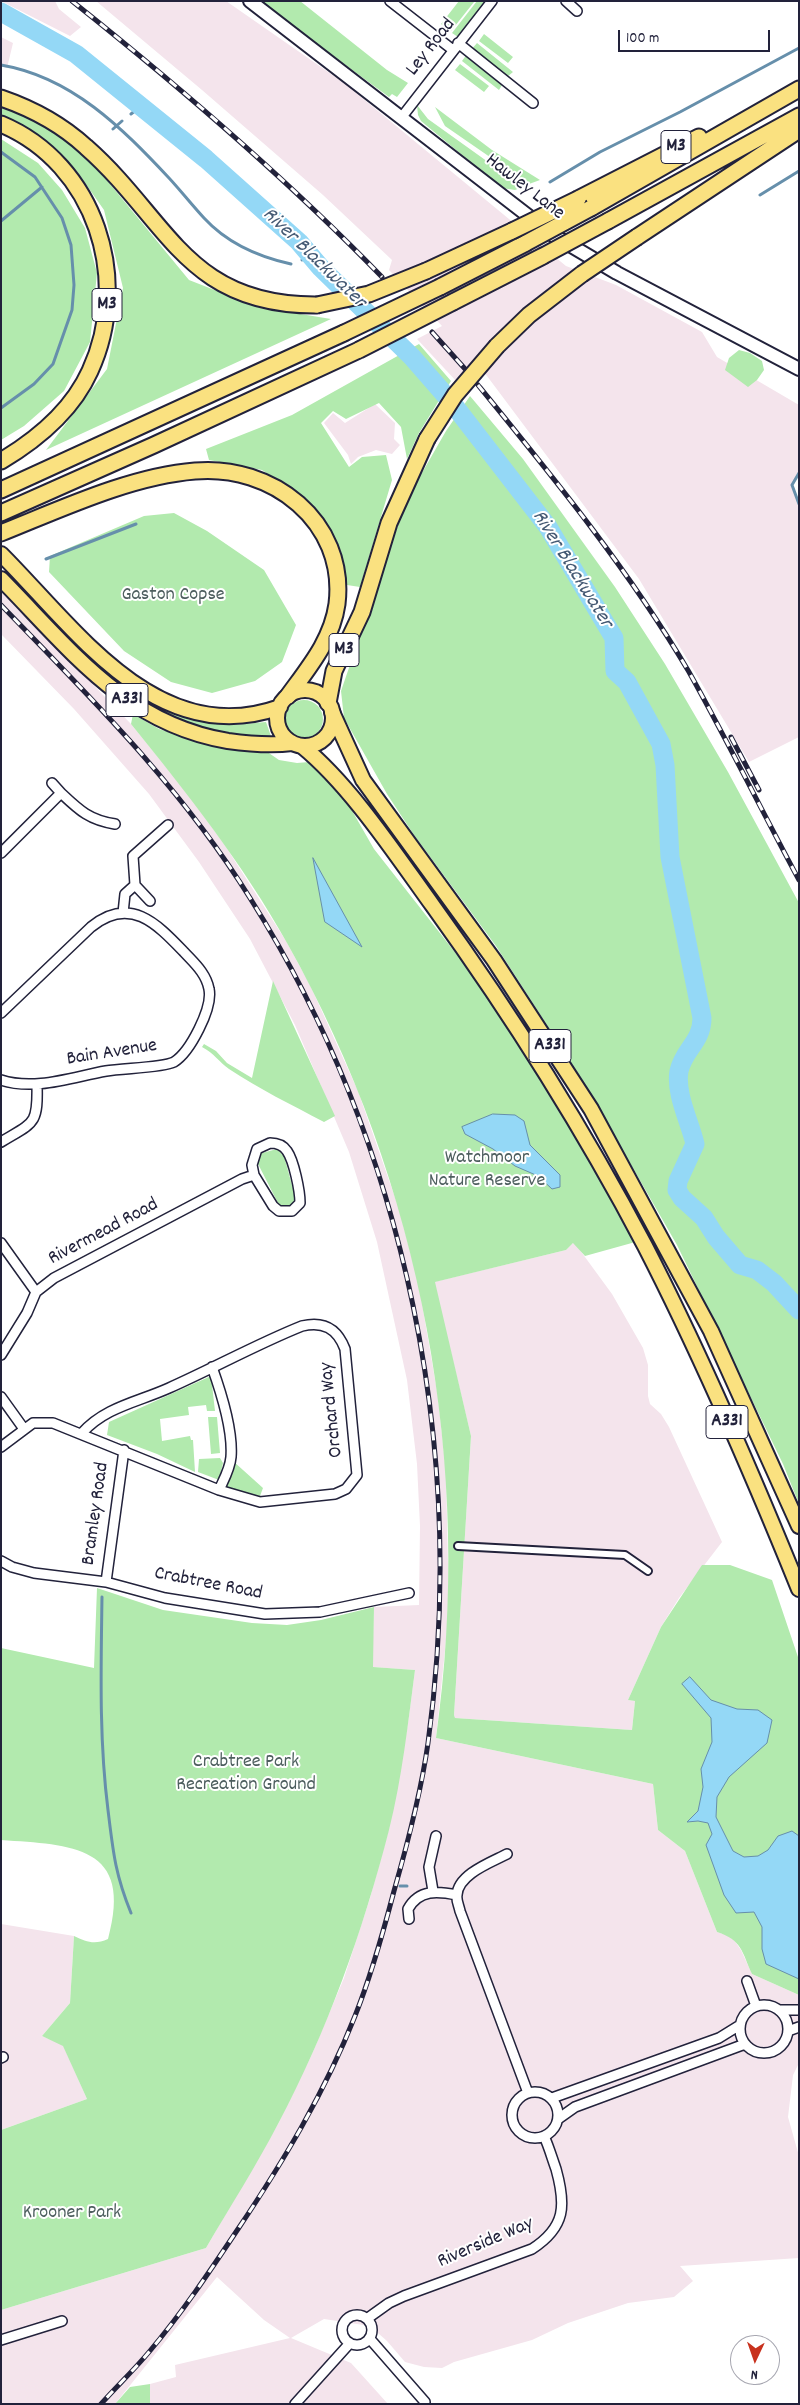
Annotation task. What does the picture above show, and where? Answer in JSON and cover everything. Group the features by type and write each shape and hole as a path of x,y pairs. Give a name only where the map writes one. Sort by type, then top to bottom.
{"highway":[{"name":"M3","path":"1,490 440,287 591,208 799,89"},
{"name":"M3","path":"1,98 33,110 75,138 102,163 171,243 207,274 234,290 262,299 317,305 369,294 426,271 512,232 679,146 776,102"},
{"name":"M3","path":"2,512 154,445 359,350 543,256 799,116"},
{"name":"M3","path":"1,124 26,136 50,156 84,198 102,242 108,287 106,314 100,344 82,385 72,402 32,441 1,461"},
{"name":"M3","path":"330,707 334,671 362,612 389,523 428,439 455,395 497,346 529,315 582,274 799,130"},
{"name":"M3","path":"8,531 105,493 182,472 228,471 252,477 279,488 306,511 318,527 332,556 337,589 334,615 322,649 284,701"}],"main road":[{"name":"Hawley Lane","path":"250,1 568,244 616,273 799,369"},
{"name":"A331","path":"1,554 108,663 149,694 185,710 218,717 249,716 284,701"},
{"name":"A331","path":"1,579 103,683 124,699 156,718 186,730 220,740 263,745 297,745 336,778 422,891 488,984 612,1185 673,1303 762,1498 799,1589"},
{"path":"309,691 317,693 330,707 331,727 328,734 316,744 297,745 282,734 278,728 277,721 284,701 295,692 309,691"},
{"name":"A331","path":"330,707 363,780 494,960 591,1110 712,1330 799,1526"}],"street":[{"path":"390,1 533,103"},
{"name":"Ley Road","path":"401,118 492,1"},
{"path":"566,1 577,10"},
{"path":"52,783 84,815 98,821 115,824"},
{"path":"1,853 61,793"},
{"path":"150,901 135,885 133,856 168,825"},
{"path":"1,1013 97,922 123,913 125,894 135,885"},
{"name":"Bain Avenue","path":"1,1080 16,1084 37,1085 116,1069 171,1063 190,1047 205,1013 210,991 204,974 152,921 139,915 123,913"},
{"path":"1,1142 34,1119 37,1113 37,1085"},
{"path":"264,1144 278,1144 288,1152 300,1203 292,1211 279,1211 273,1206 254,1175 252,1165 257,1149 264,1144"},
{"name":"Rivermead Road","path":"1,1355 27,1313 36,1292 54,1278 242,1179 254,1175"},
{"path":"1,1243 36,1292"},
{"name":"Orchard Way","path":"1,1447 33,1423 43,1422 60,1425 220,1490 260,1502 335,1494 353,1483 357,1474 345,1352 340,1337 332,1329 320,1324 302,1326 169,1388 108,1411 93,1421 82,1433"},
{"path":"212,1367 224,1400 231,1456 228,1472 220,1490"},
{"path":"1,1397 24,1429"},
{"name":"Bramley Road","path":"106,1582 124,1450"},
{"path":"458,1546 625,1555 648,1571"},
{"name":"Crabtree Road","path":"1,1561 12,1567 34,1573 106,1582 165,1598 265,1614 320,1612 409,1592"},
{"path":"433,1892 429,1867 436,1836"},
{"path":"507,1854 472,1874 462,1882 457,1895 460,1911 528,2093"},
{"path":"409,1919 408,1909 418,1896 433,1892 457,1895"},
{"path":"746,1981 756,2006"},
{"path":"756,2006 772,2006 779,2010 787,2021 788,2031 785,2040 775,2051 764,2053 754,2051 745,2044 740,2035 740,2025 746,2013 756,2006"},
{"path":"779,2010 799,2010"},
{"path":"552,2098 719,2038 740,2025"},
{"path":"788,2031 799,2026"},
{"path":"558,2118 575,2107 745,2044"},
{"path":"538,2091 552,2098 558,2111 556,2125 544,2136 530,2138 520,2133 514,2126 511,2116 513,2105 524,2094 528,2093 538,2091"},
{"name":"Riverside Way","path":"368,2318 388,2303 532,2249 548,2237 559,2220 563,2196 544,2136"},
{"path":"352,2315 368,2318 373,2331 370,2339 362,2345 350,2343 342,2332 344,2323 352,2315"},
{"path":"1,2340 62,2321"},
{"path":"370,2339 425,2402"},
{"path":"296,2404 350,2343"}],"shaded area":[{"path":"1,1 55,1 59,9 81,27 70,36"},
{"path":"96,1 226,1 344,83 566,266 616,285 702,332 717,357 799,405 799,473 792,485 799,504 799,737 749,762 639,579 487,376 474,361 457,382 417,339 442,326 389,270 392,260 323,195"},
{"path":"1,37 13,43 7,68 1,66"},
{"path":"375,404 395,423 394,439 400,445 392,454 376,450 358,457 351,464 348,455 324,423 333,413 345,423"},
{"path":"1,589 131,724 189,795 226,847 286,941 310,985 358,1091 399,1209 419,1286 438,1397 446,1473 449,1611 436,1738 653,1784 658,1830 685,1851 717,1932 732,1937 741,1950 752,1974 799,1995 799,2063 793,2075 788,2117 799,2156 799,2258 680,2266 693,2281 674,2297 628,2303 568,2323 532,2340 454,2362 442,2368 424,2367 405,2362 387,2341 370,2326 324,2319 291,2338 351,2363 388,2404 150,2404 150,2384 176,2377 175,2365 290,2338 264,2320 217,2277 115,2404 1,2404 1,2310 206,2248 278,2124 312,2054 344,1978 370,1898 389,1829 408,1723 415,1670 372,1667 374,1607 419,1605 420,1526 417,1464 407,1380 377,1242 349,1152 295,1025 250,939 199,862 149,794 74,709 1,634"},
{"path":"574,1242 612,1294 643,1348 648,1365 648,1396 650,1404 661,1414 669,1427 722,1542 679,1598 661,1627 628,1700 635,1701 632,1730 455,1718 454,1715 471,1436 434,1282 566,1250"},
{"path":"1,1924 74,1936 70,2003 42,2036 63,2045 87,2099 1,2130"}],"green space":[{"path":"258,1 300,1 387,70 408,83 397,97 392,94 389,97"},
{"path":"459,1 474,2 451,31 441,24"},
{"path":"477,1 486,1 458,37 452,33"},
{"path":"484,34 513,57 508,63 479,41"},
{"path":"477,43 513,72 507,77 471,50"},
{"path":"467,54 501,82 502,85 499,90 462,61"},
{"path":"460,64 489,86 484,92 455,70"},
{"path":"1,105 38,120 56,131 96,167 189,280 258,307 331,319 46,450 107,369 123,288 104,210 78,173 46,141 1,116"},
{"path":"417,105 428,119 523,187 515,190 502,188 421,121"},
{"path":"435,107 492,150 540,180 529,184 445,126"},
{"path":"1,139 38,163 62,190 85,228 97,273 90,342 64,391 24,426 1,440"},
{"path":"419,344 451,381 419,433 407,459 401,427 379,403 346,419 333,411 321,423 349,467 362,457 386,455 392,480 360,587 347,585 341,551 325,522 308,501 262,470 209,460 206,449 292,415"},
{"path":"739,350 750,353 762,361 764,370 757,380 748,387 725,370 729,358"},
{"path":"470,396 523,459 615,587 665,664 728,772 799,903 799,1504 783,1464 677,1245 583,1081 496,946 414,835 387,794 344,718 341,691 407,499 446,431"},
{"name":"Gaston Copse","path":"174,513 207,531 264,570 296,625 282,662 255,681 212,693 171,682 124,651 49,572 50,556 144,516"},
{"path":"148,700 192,717 233,725 266,722 272,739 231,735 186,725 162,714"},
{"path":"304,700 318,705 323,719 318,733 304,738 290,733 285,719 290,705"},
{"name":"Watchmoor Nature Reserve","path":"133,714 159,729 191,739 266,751 279,760 297,763 309,762 347,802 374,849 472,974 556,1099 639,1241 585,1256 573,1243 566,1250 435,1282 471,1436 454,1715 455,1718 632,1730 635,1701 628,1700 661,1627 702,1565 730,1565 772,1580 799,1660 799,1995 752,1974 743,1953 736,1943 717,1932 685,1851 658,1830 653,1784 436,1738 446,1636 448,1533 442,1430 427,1328 404,1228 373,1130 334,1035 287,943 233,857 131,724"},
{"path":"273,981 335,1116 324,1122 240,1076 202,1047 204,1044 216,1051 227,1063 252,1078"},
{"path":"277,1149 284,1156 295,1196 292,1204 285,1208 279,1205 257,1162 262,1153"},
{"path":"211,1376 215,1411 207,1411 206,1405 188,1407 189,1415 160,1419 162,1441 190,1436 191,1440 193,1440 195,1472 157,1454 107,1435 109,1422"},
{"path":"208,1417 217,1417 220,1453 211,1454"},
{"path":"220,1458 223,1463 219,1480 198,1472 199,1459"},
{"path":"233,1461 263,1488 260,1496 224,1486"},
{"name":"Crabtree Park Recreation Ground","path":"97,1588 163,1610 252,1623 287,1625 321,1620 374,1607 373,1667 415,1670 410,1710 394,1810 379,1868 368,1906 328,2017 278,2124 206,2248 1,2310 1,2130 87,2099 63,2046 42,2036 70,2003 74,1936 91,1942 108,1939 114,1908 112,1885 104,1868 91,1856 73,1849 51,1844 1,1840 1,1648 94,1668"},
{"path":"150,2384 150,2404 115,2404 130,2387"}],"water":[{"path":"313,858 362,947 325,922"},
{"path":"493,1114 515,1115 524,1121 530,1145 560,1175 560,1187 552,1189 538,1176 515,1166 493,1149 465,1134 462,1127"},
{"path":"690,1677 711,1700 737,1709 758,1710 772,1720 767,1743 729,1777 717,1797 716,1817 733,1851 744,1857 758,1856 768,1850 778,1836 792,1831 799,1836 799,1979 766,1964 762,1949 762,1927 754,1912 736,1913 724,1895 706,1845 712,1834 708,1823 698,1821 687,1822 698,1811 703,1787 701,1769 712,1742 711,1718 682,1684"}],"waterway":[{"name":"River Blackwater","path":"1,12 76,54 206,159 299,242 321,268 412,357 453,404 548,527 614,638 615,671 627,682 661,744 665,765 670,857 702,1018 696,1040 681,1063 679,1071 679,1089 695,1144 678,1181 677,1190 682,1198 704,1218 716,1237 740,1265 757,1270 774,1283 799,1310"},
{"path":"550,182 600,152 680,112 799,48"},
{"path":"1,65 27,71 51,81 94,107 133,141 204,218 223,235 255,253 291,264"},
{"path":"131,114 141,106"},
{"path":"113,129 122,121"},
{"path":"1,152 35,177 62,218 71,245 74,285 72,310 53,364 34,384 1,408"},
{"path":"760,195 799,171"},
{"path":"1,221 42,187"},
{"path":"302,260 311,256"},
{"path":"799,473 792,485 799,504"},
{"path":"46,559 136,524"},
{"path":"102,1597 101,1704 105,1783 115,1862 131,1913"},
{"path":"400,1886 407,1886"}],"railway":[{"path":"72,1 232,134 346,240 382,277"},
{"path":"432,332 466,370"},
{"path":"478,385 589,525 666,634 689,672 799,880"},
{"path":"1,605 134,745 195,819 250,898 304,994 350,1094 386,1198 413,1305 431,1413 439,1523 438,1633 425,1762 404,1854 361,2001 317,2099 255,2204 173,2322 143,2359 101,2404"},
{"path":"731,737 759,790"}],"park label":[{"name":"Krooner Park","path":"72,2214"}]}
